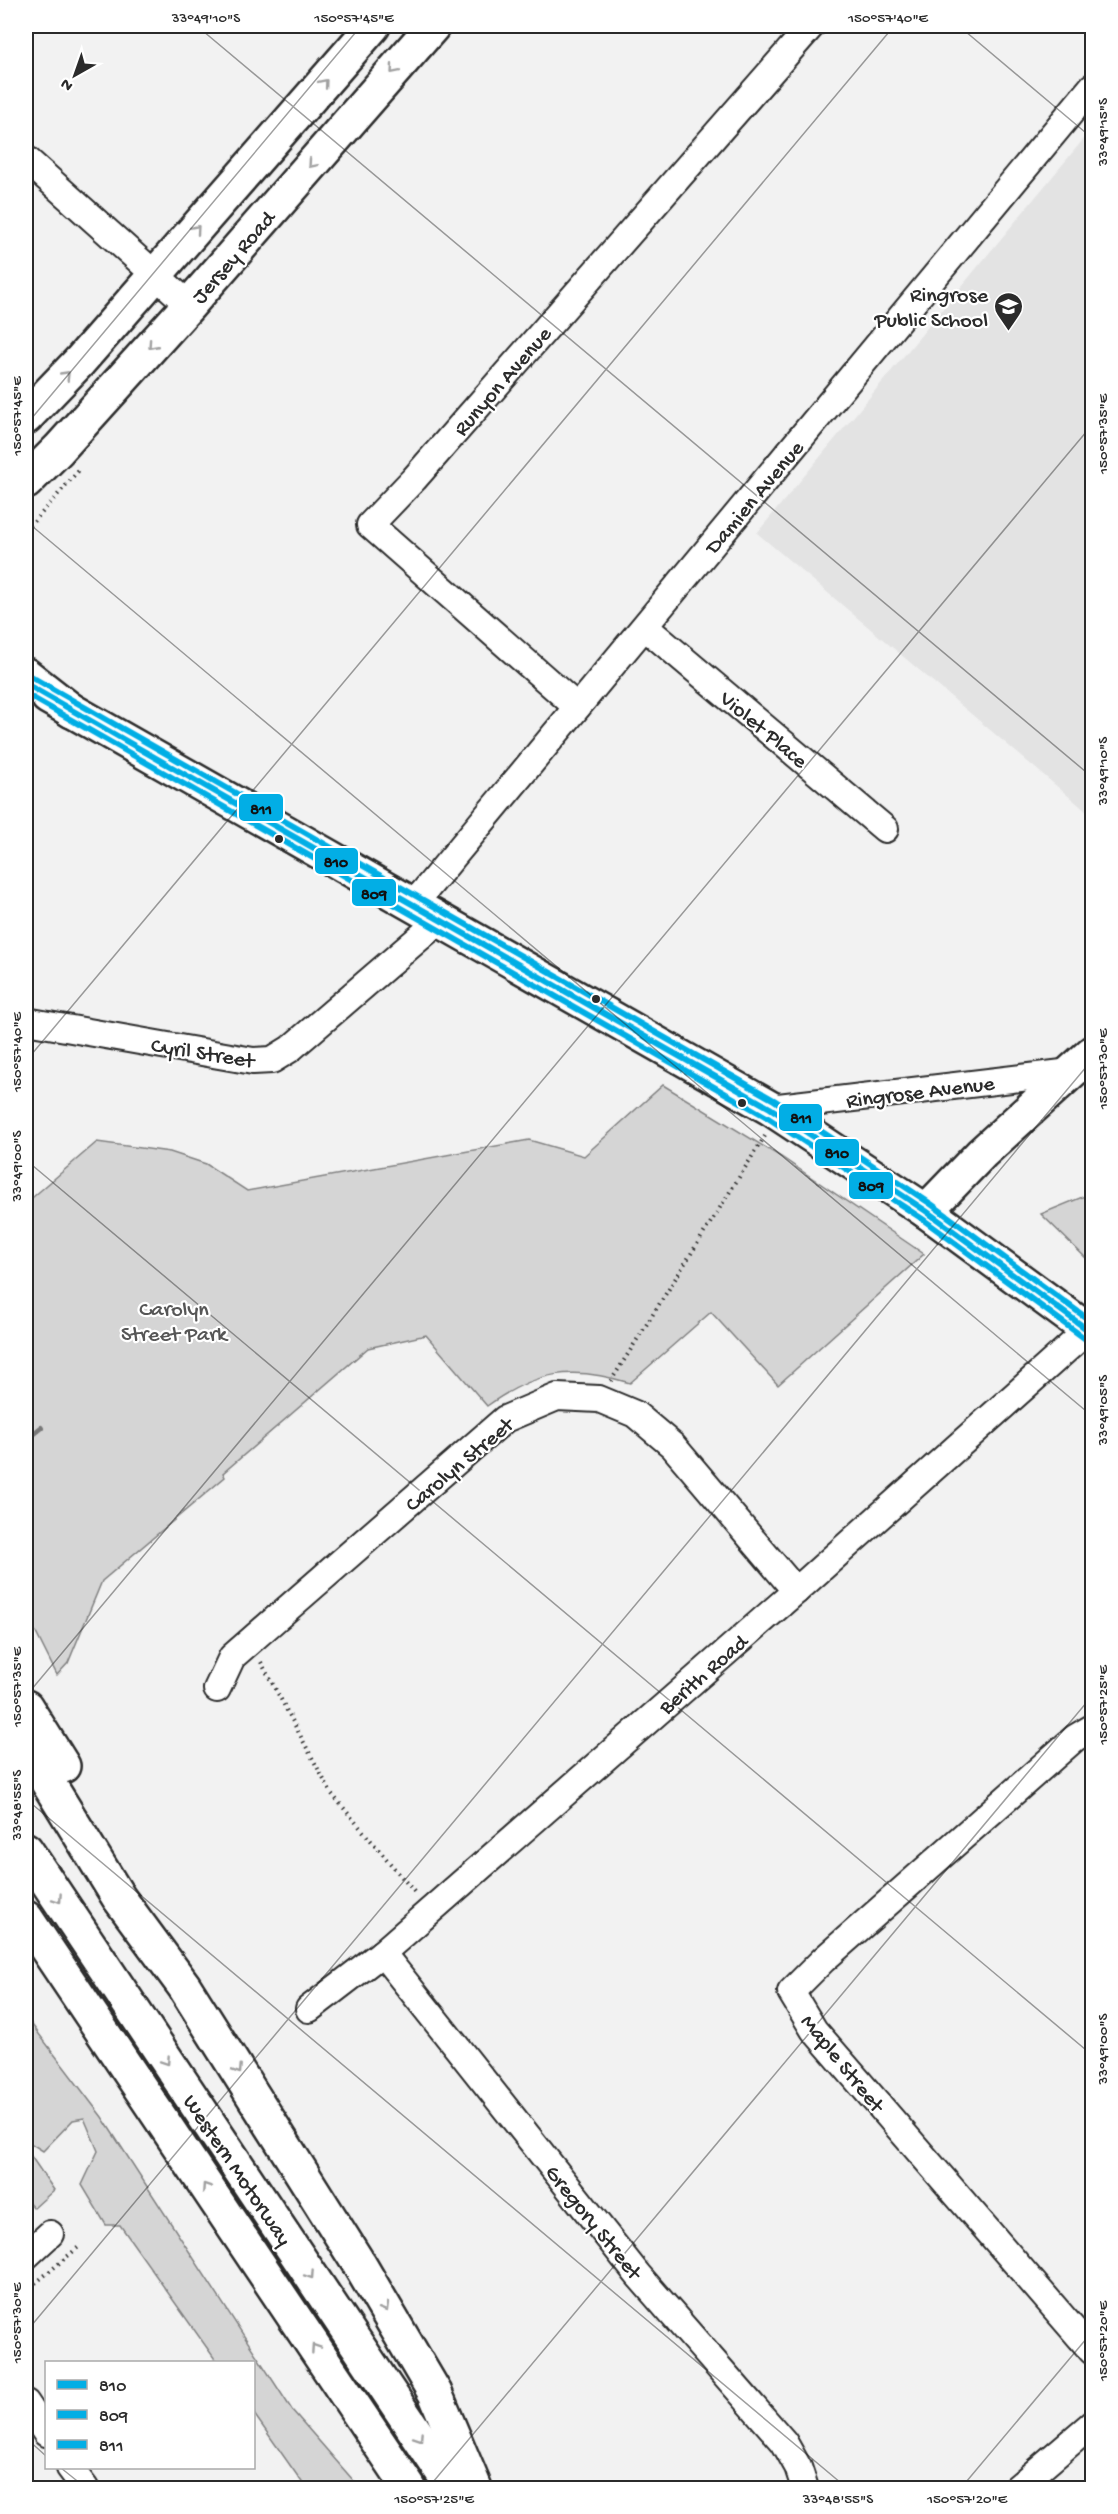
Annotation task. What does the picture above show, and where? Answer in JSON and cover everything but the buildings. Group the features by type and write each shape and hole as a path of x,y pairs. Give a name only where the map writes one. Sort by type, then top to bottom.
{"main road":[{"name":"Jersey Road","path":"26,417 80,361 373,26"},
{"name":"Jersey Road","path":"26,482 189,305 433,26"},
{"path":"26,675 72,711"},
{"path":"26,684 770,1108 926,1211 1090,1332"},
{"path":"26,693 72,711"},
{"name":"Ringrose Avenue","path":"926,1211 982,1154 1082,1063"},
{"path":"26,1707 120,1864 184,1986"},
{"path":"26,1747 119,1898 184,1986 281,2137 435,2393 475,2488"},
{"name":"Western Motorway","path":"26,1850 453,2488"},
{"name":"Western Motorway","path":"26,1918 409,2488"},
{"path":"26,1952 81,2001"}],"street":[{"name":"Runyon Avenue","path":"577,707 370,525 414,479 811,26"},
{"name":"Damien Avenue","path":"426,913 577,707 1092,87"},
{"path":"26,159 189,305"},
{"name":"Violet Place","path":"645,627 886,828"},
{"name":"Cyril Street","path":"26,1021 253,1061 272,1060 290,1049 426,913"},
{"name":"Ringrose Avenue","path":"770,1108 1082,1063"},
{"name":"Berith Road","path":"309,2009 382,1953 1090,1332"},
{"name":"Carolyn Street","path":"217,1689 232,1658 506,1419 557,1396 599,1399 635,1414 673,1446 796,1591"},
{"name":"Maple Street","path":"1092,1728 1075,1738 823,1960 791,1992 814,2030 1092,2351"},
{"name":"Gregory Street","path":"382,1953 638,2275 784,2442 798,2467 805,2488"},
{"path":"26,2256 50,2235"},
{"path":"26,2403 45,2432"},
{"path":"1017,2488 1092,2424"},
{"path":"71,2469 85,2488"}],"path":[{"path":"599,1399 764,1139 770,1108"},
{"path":"250,1642 331,1793 430,1910"},
{"path":"26,2291 81,2245"}],"shaded area":[{"name":"Ringrose Public School","path":"1092,129 1092,816 757,533"}],"green space":[{"name":"Carolyn Street Park","path":"663,1085 781,1157 924,1254 778,1385 711,1312 630,1383 590,1374 555,1375 522,1385 487,1406 426,1335 368,1348 223,1473 225,1477 102,1581 68,1663 57,1675 26,1613 26,1203 97,1142 170,1152 206,1164 247,1191 529,1140 584,1156"},
{"path":"1092,1193 1092,1264 1041,1214"},
{"path":"26,2017 102,2117 292,2410 360,2488 306,2488 255,2415 255,2361 216,2361 120,2225 106,2225 82,2185 98,2151 84,2118 73,2120 43,2151 30,2143 26,2134"},
{"path":"26,2149 54,2190 34,2208 26,2199"}],"waterway":[{"path":"26,1440 41,1428"}],"transit line":[{"name":"811","path":"30,676 774,1100 931,1204 1092,1322"},
{"name":"810","path":"26,684 770,1108 926,1211 1092,1333"},
{"name":"809","path":"26,694 765,1116 921,1218 1087,1340"}],"place":[{"name":"Ringrose Public School","path":"1009,332"}]}
